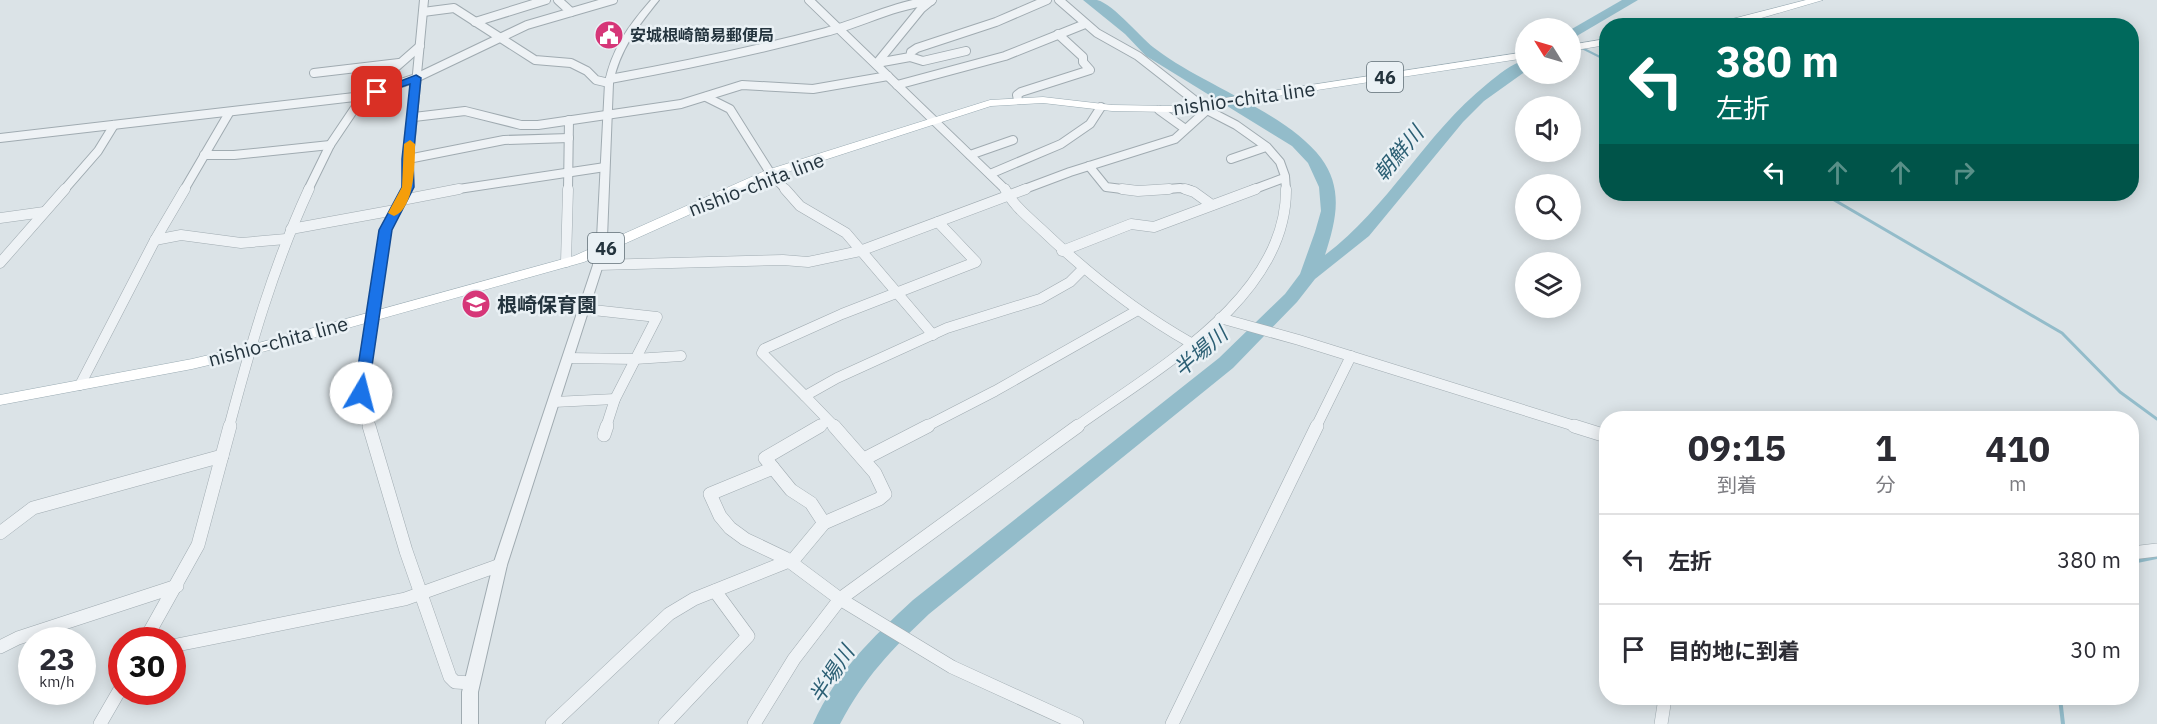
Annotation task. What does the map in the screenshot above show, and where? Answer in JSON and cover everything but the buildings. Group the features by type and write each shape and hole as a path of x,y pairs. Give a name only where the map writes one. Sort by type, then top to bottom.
{"main road":[{"path":"1751,18 1818,0"},
{"path":"1581,46 1599,43"},
{"name":"nishio-chita line","path":"0,400 192,364 250,350 566,262 600,250 771,173 990,103 1043,100 1101,107 1159,110 1209,106 1515,56"}],"street":[{"path":"424,0 408,159 408,187 386,230 363,372 362,405 406,550 450,677 455,682 472,683"},
{"path":"475,22 546,0"},
{"path":"558,0 571,12"},
{"path":"0,138 363,96 416,78 527,25 613,0"},
{"path":"470,724 472,683 500,565 598,265 609,81 620,47 637,21 655,0"},
{"path":"809,0 990,174 1006,190 1007,195 1062,251 1165,330 1191,343"},
{"path":"423,12 454,8 535,60 571,63 587,70 596,80 609,81 733,55 838,28 901,7 932,0"},
{"path":"877,63 921,9 932,0"},
{"path":"910,57 917,48 996,22 1047,0"},
{"path":"754,724 782,677 822,620 843,601 1223,318 1250,287 1272,247 1283,213 1284,178 1280,163 1266,147 1138,56 1119,47 1085,24 1059,0"},
{"path":"897,85 1005,56 1085,24"},
{"path":"1018,100 1017,95 1021,92 1090,70 1083,62 1083,57 1058,34"},
{"path":"153,627 198,545 258,319 288,234 330,145 363,96 420,46"},
{"path":"877,63 910,57 923,61 966,51"},
{"path":"314,72 399,63"},
{"path":"414,117 465,111 528,126 658,108 706,97 742,85 813,89 888,76"},
{"path":"706,97 730,109 771,173 800,206 846,233 933,336"},
{"path":"598,265 783,260 808,262 860,250 1089,166 1174,139 1209,106"},
{"path":"990,174 1061,144 1090,124 1101,107"},
{"path":"1159,110 1184,129"},
{"path":"80,385 155,240 229,113"},
{"path":"566,262 569,120"},
{"path":"0,262 98,151 114,125"},
{"path":"408,159 504,140 569,138"},
{"path":"970,155 1013,140"},
{"path":"204,155 234,155 330,145"},
{"path":"1231,159 1266,147"},
{"path":"1089,166 1106,187 1142,191 1188,189 1197,191 1212,205"},
{"path":"402,200 472,186 605,167"},
{"path":"1062,251 1131,224 1154,227 1284,178"},
{"path":"155,240 181,235 241,243 395,210"},
{"path":"0,218 44,212"},
{"path":"552,724 669,614 694,599 788,562 799,555 818,527 879,499 885,494 884,486 864,459 762,353 764,349 842,314 976,262 938,222"},
{"path":"805,396 842,376 961,323 1015,309 1048,296 1071,281 1083,269"},
{"path":"584,309 657,317 615,399 604,435"},
{"path":"864,459 994,391 1138,310"},
{"path":"1223,318 1599,434"},
{"path":"568,358 635,359 681,356"},
{"path":"1172,724 1351,356"},
{"path":"554,402 615,399"},
{"path":"824,523 811,503 791,490 765,458 828,421"},
{"path":"0,533 33,508 222,456"},
{"path":"773,468 710,494 720,516 730,528 746,539 775,552 843,601 918,648 952,667 1077,724"},
{"path":"2139,553 2157,550"},
{"path":"186,643 383,604 423,594 500,565"},
{"path":"0,647 18,638 177,586"},
{"path":"665,724 746,640 747,636 715,591"},
{"path":"100,724 111,705"},
{"path":"1661,724 1664,705"}],"waterway":[{"name":"半場川","path":"1090,0 1130,31 1151,53 1272,125 1298,143 1315,161 1327,187 1329,211 1309,275"},
{"name":"朝鮮川","path":"1600,18 1631,0"},
{"name":"朝鮮川","path":"1581,30 1599,19"},
{"path":"1581,48 1599,56"},
{"name":"朝鮮川","path":"1309,275 1363,232 1458,118 1479,98 1515,71"},
{"path":"1836,201 2062,333 2120,392 2157,419"},
{"name":"半場川","path":"826,724 844,691 875,650 921,607 1226,363 1291,298 1309,275"},
{"path":"2139,561 2157,557"},
{"path":"2061,705 2063,724"}],"slow traffic":[{"path":"394,213 408,187 410,144"}],"place":[{"name":"安城根崎簡易郵便局","path":"609,35"},
{"name":"根崎保育園","path":"476,304"}],"route":[{"path":"361,393 386,230 388,222 408,187 408,159 414,117 416,78 377,92"}]}
